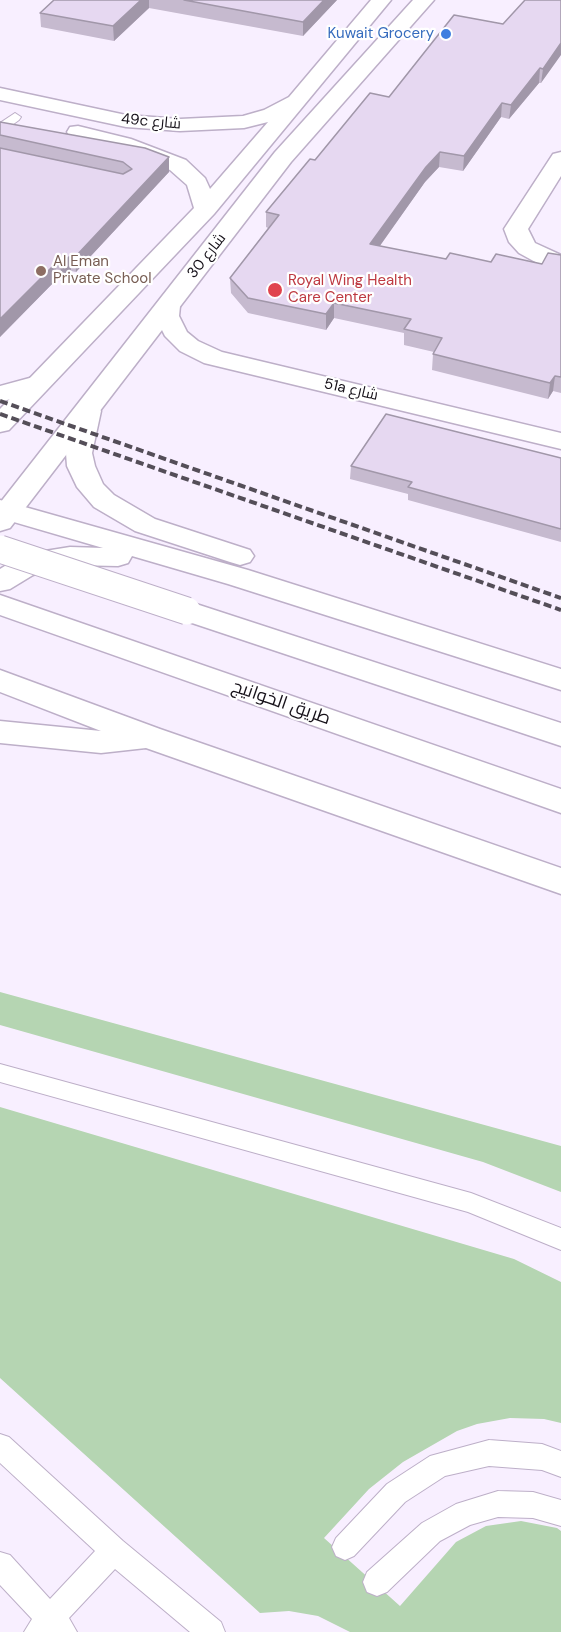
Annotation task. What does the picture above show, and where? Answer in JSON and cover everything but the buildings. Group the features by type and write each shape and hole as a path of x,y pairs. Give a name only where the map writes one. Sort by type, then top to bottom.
{"main road":[{"name":"شارع 30","path":"0,424 206,209 381,0"},
{"name":"شارع 30","path":"3,514 88,411 283,157 424,0"},
{"name":"49c شارع","path":"0,94 126,121 180,125 218,125 259,118 299,98"},
{"path":"4,116 36,103"},
{"name":"49c شارع","path":"4,116 104,139 151,153 178,165 193,177 200,189 206,209"},
{"path":"151,153 196,148 203,142 201,134 180,125"},
{"path":"561,159 516,229 520,242 527,248 547,259 561,262"},
{"name":"51a شارع","path":"168,306 167,316 177,336 199,352 213,358 561,441"},
{"path":"0,394 36,384"},
{"path":"88,411 79,453 81,466 91,487 104,501 144,525 250,559 292,580 330,606"},
{"path":"3,514 238,577 561,680"},
{"path":"0,549 561,735"},
{"path":"0,582 23,568 45,560 94,555 119,557 201,576 238,577"},
{"name":"طريق الخوانيج","path":"0,605 561,801"},
{"path":"0,680 149,737 561,881"},
{"path":"0,732 101,741 149,737"}],"lane":[{"path":"0,1073 382,1176 471,1203 561,1239"},
{"path":"345,1547 396,1493 439,1465 489,1453 542,1457 561,1464"},
{"path":"4,1456 211,1632"},
{"path":"377,1582 431,1532 465,1513 498,1504 533,1505 561,1513"},
{"path":"0,1565 51,1627 114,1550"}],"green space":[{"path":"0,992 561,1146 561,1192 483,1162 0,1025"},
{"path":"0,1107 514,1259 561,1282 561,1423 544,1419 510,1418 477,1424 457,1431 403,1462 369,1489 324,1538 400,1606 456,1542 486,1526 521,1521 557,1528 561,1531 561,1632 350,1632 318,1616 289,1611 260,1613 0,1378"}],"railway":[{"path":"0,401 561,598"},
{"path":"0,414 561,610"}],"place":[{"name":"Kuwait Grocery","path":"446,34"},
{"name":"Al Eman Private School","path":"41,271"},
{"name":"Royal Wing Health Care Center","path":"275,290"}]}
